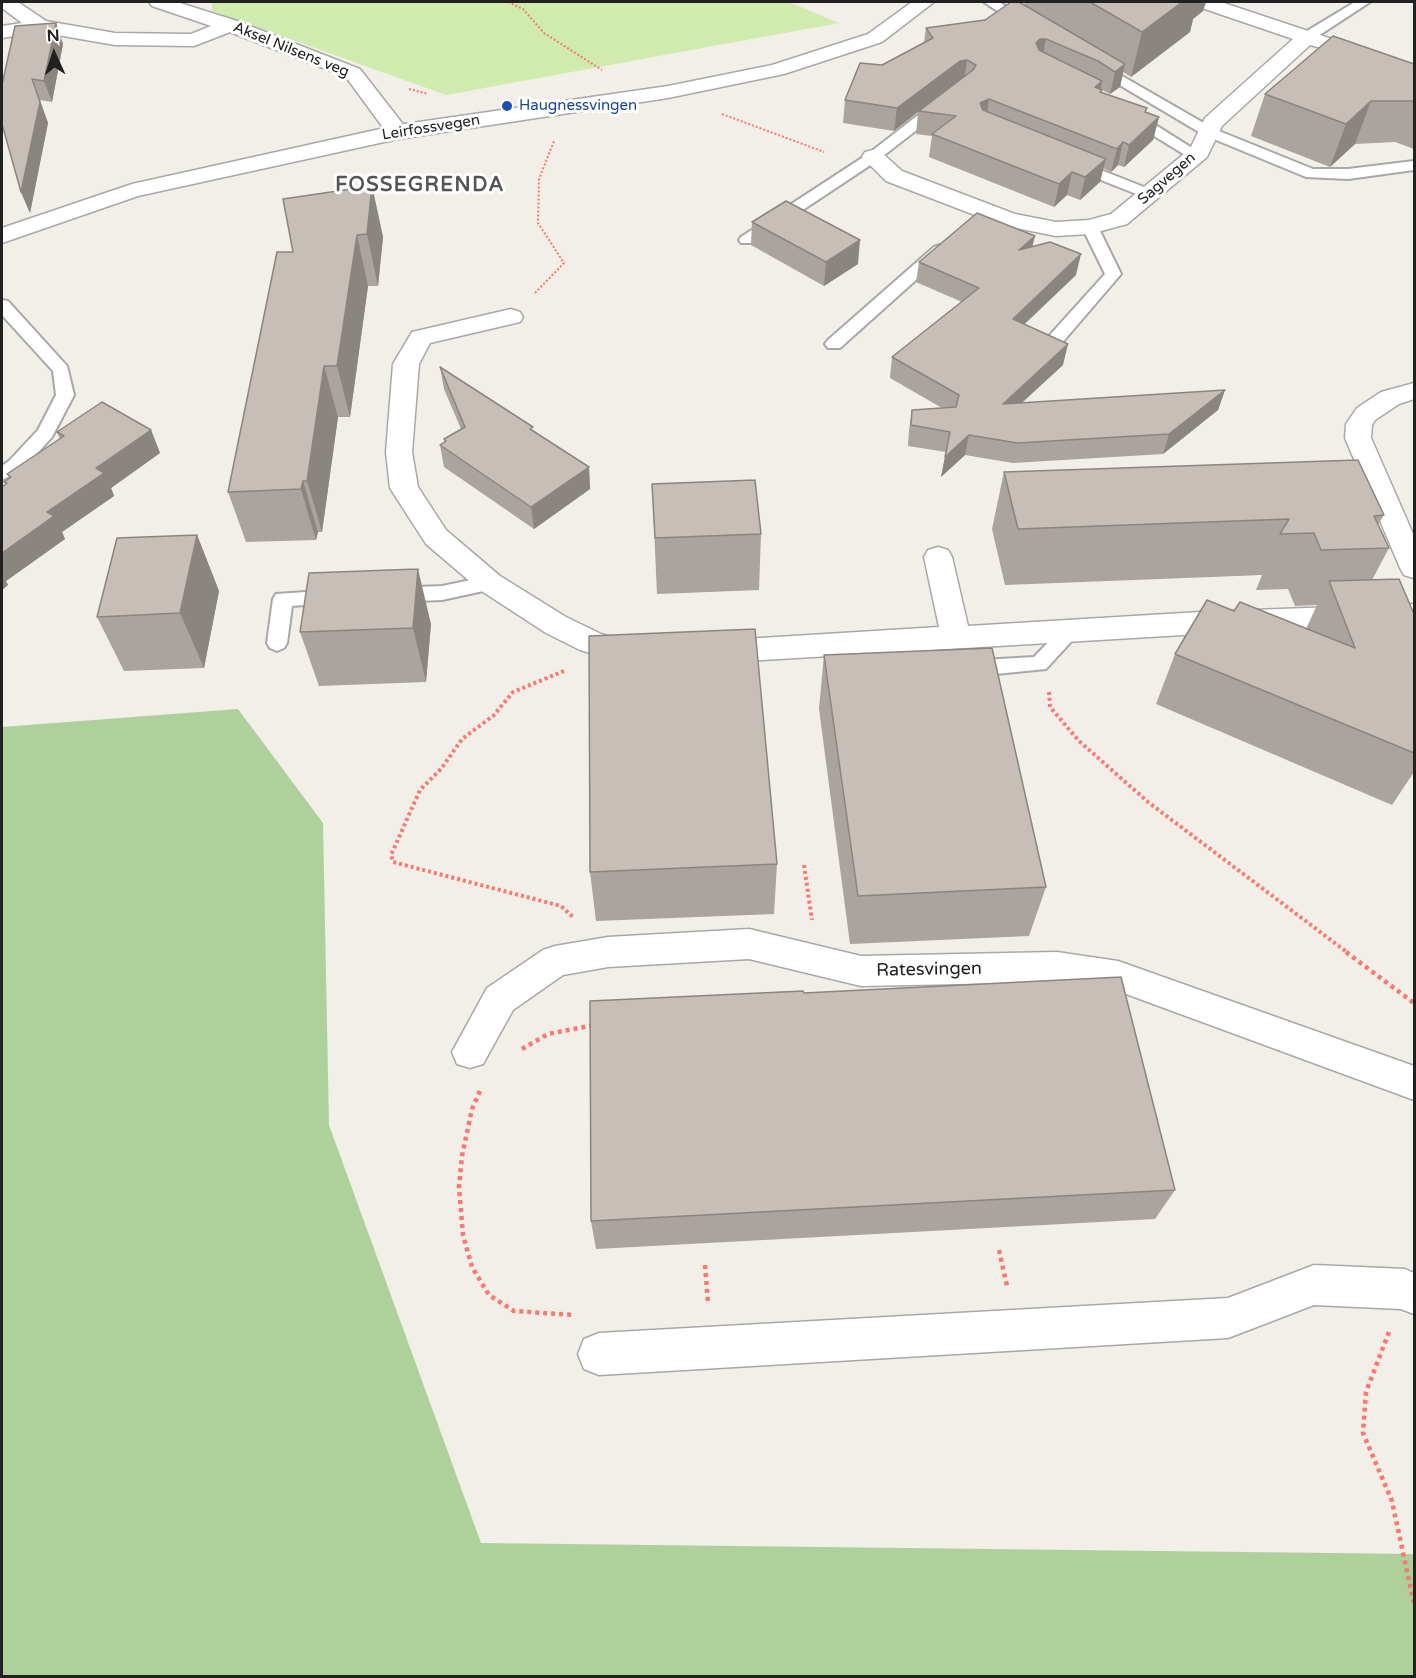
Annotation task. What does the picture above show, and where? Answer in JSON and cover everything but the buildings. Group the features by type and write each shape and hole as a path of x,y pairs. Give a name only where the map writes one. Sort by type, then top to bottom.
{"street":[{"path":"6,2 40,26"},
{"name":"Aksel Nilsens veg","path":"159,2 230,25 352,73 398,132"},
{"name":"Leirfossvegen","path":"2,236 132,191 398,132 668,92 777,70 875,38 924,2"},
{"path":"1203,2 1340,48"},
{"path":"2,32 40,26 115,39 194,40 230,25"},
{"name":"Sagvegen","path":"873,157 894,176 1009,220 1056,229 1090,227 1119,219 1195,155 1213,123 1307,37"},
{"path":"511,317 421,337 406,364 399,452 404,488 436,537 490,583 556,625 591,642 640,656 652,655"},
{"path":"1414,392 1390,398 1366,414 1359,424 1358,438 1414,568"},
{"path":"938,557 956,636"},
{"path":"687,653 1200,623 1414,615"},
{"name":"Ratesvingen","path":"470,1052 500,999 555,961 608,952 749,944 861,971 1057,968 1118,976 1414,1083"},
{"path":"599,1354 1228,1318 1314,1285 1410,1292"}],"lane":[{"path":"991,2 1040,32"},
{"path":"1307,37 1363,2"},
{"path":"1080,56 1209,132 1311,174 1348,174 1414,166"},
{"path":"747,240 873,157 954,95"},
{"path":"1118,107 1195,155"},
{"path":"1060,159 1149,194"},
{"path":"966,226 983,210"},
{"path":"1055,340 1113,274 1090,227"},
{"path":"834,344 948,242"},
{"path":"2,305 61,370 65,395 46,433 16,465 2,474"},
{"path":"374,595 442,593 490,583"},
{"path":"277,643 283,599 351,596"},
{"path":"950,670 1039,664 1071,632"}],"path":[{"path":"508,2 523,9 544,33 607,73"},
{"path":"352,73 435,95"},
{"path":"749,124 812,149 838,156 873,157"},
{"path":"511,317 564,264 538,223 540,179 555,140"},
{"path":"591,642 559,675 513,692 492,716 462,739 441,769 420,790 391,855 393,862 561,906 608,952"},
{"path":"1039,664 1049,692 1050,707 1079,741 1148,802 1414,1003"},
{"path":"520,1050 548,1034 600,1023"},
{"path":"482,1087 472,1109 462,1156 459,1187 464,1235 472,1267 489,1295 514,1311 586,1315 599,1354"},
{"path":"999,1250 1009,1293"},
{"path":"705,1265 709,1309"},
{"path":"1410,1292 1366,1392 1363,1433 1392,1501 1414,1604"}],"green space":[{"path":"212,2 789,2 839,23 446,95 212,11"},
{"path":"238,709 323,823 329,1125 481,1543 1414,1554 1414,1676 2,1676 2,727"}],"place":[{"name":"Haugnessvingen","path":"507,106"}],"district":[{"name":"FOSSEGRENDA","path":"420,186"}]}
